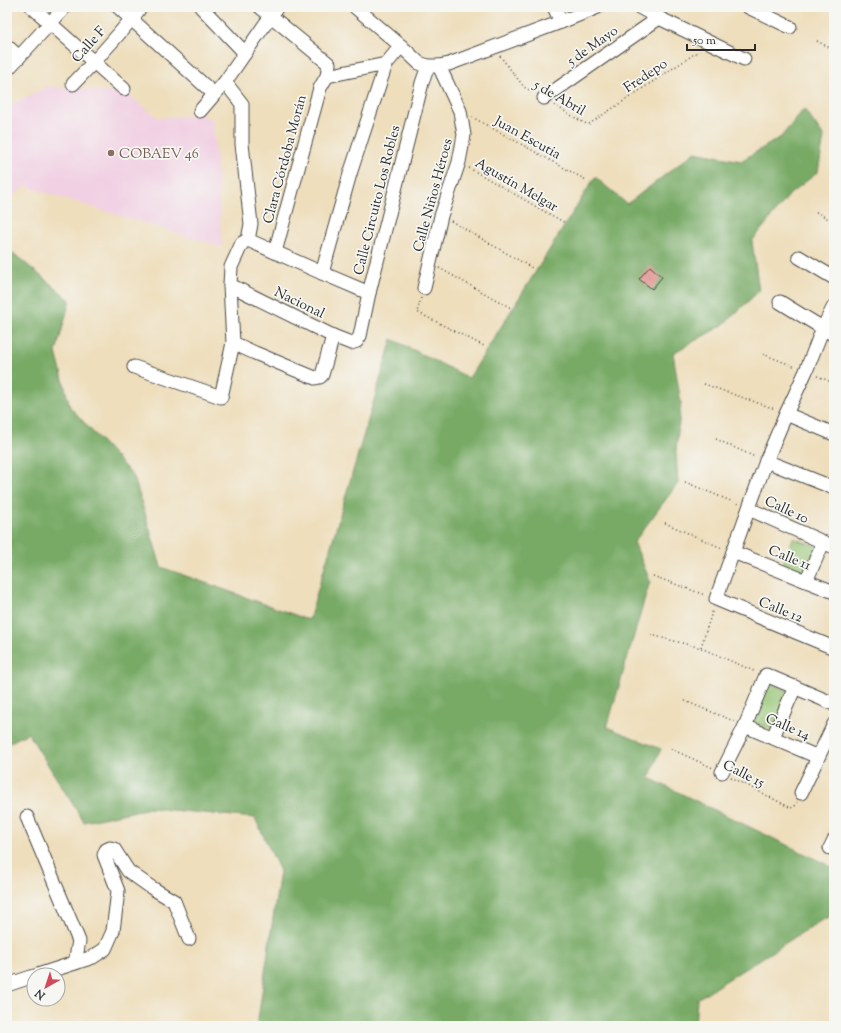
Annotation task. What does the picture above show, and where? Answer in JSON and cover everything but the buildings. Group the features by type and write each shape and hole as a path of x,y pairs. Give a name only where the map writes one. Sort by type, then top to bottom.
{"street":[{"path":"32,7 124,89"},
{"path":"7,70 65,7"},
{"path":"118,7 214,94"},
{"name":"Calle F","path":"74,84 141,7"},
{"path":"201,7 245,53"},
{"path":"260,7 274,12 329,64 327,76 386,64"},
{"path":"356,7 419,63 433,66 449,64 598,7"},
{"path":"554,7 561,22"},
{"path":"639,7 744,59"},
{"path":"748,7 790,27"},
{"path":"200,111 225,82 274,12"},
{"name":"5 de Mayo","path":"544,98 659,18"},
{"path":"7,46 19,57"},
{"path":"322,273 350,174 386,64 401,46"},
{"name":"Calle Niños Héroes","path":"424,288 441,216 459,162 464,135 460,111 433,66"},
{"name":"Calle Circuito Los Robles","path":"357,341 360,336 369,293 422,83 433,66"},
{"name":"Clara Córdoba Morán","path":"275,252 320,88 327,76"},
{"path":"225,82 242,104 242,144 251,224 248,240"},
{"path":"248,240 369,293"},
{"path":"134,367 221,397 233,343 230,286 231,268 242,243 248,240"},
{"path":"799,257 834,278"},
{"name":"Nacional","path":"230,286 351,344 357,341"},
{"path":"780,302 829,331"},
{"path":"716,599 766,461 806,371 829,331 834,306"},
{"path":"233,343 315,378 322,375 333,336"},
{"path":"786,414 834,434"},
{"path":"766,461 834,488"},
{"name":"Calle 10","path":"749,509 828,545"},
{"path":"806,581 828,545"},
{"name":"Calle 11","path":"733,552 834,592"},
{"name":"Calle 12","path":"716,599 834,648"},
{"path":"722,772 745,726 766,675 834,704"},
{"path":"773,737 795,687"},
{"path":"801,793 834,724"},
{"name":"Calle 14","path":"745,726 818,757"},
{"path":"27,816 79,941 75,963"},
{"path":"63,967 93,957 105,949 113,931 118,891 104,854 106,850 110,848 114,849 128,871 174,901 189,939"},
{"path":"7,985 26,979"}],"path":[{"path":"817,41 834,50"},
{"name":"Fredepo","path":"589,124 711,43"},
{"name":"5 de Abril","path":"493,47 524,87 584,123 589,124"},
{"name":"Juan Escutia","path":"460,111 586,180"},
{"name":"Agustín Melgar","path":"459,162 565,223"},
{"path":"816,212 834,222"},
{"path":"441,216 534,269"},
{"path":"430,263 511,308"},
{"path":"424,288 417,312 486,347"},
{"path":"704,384 786,414"},
{"path":"716,439 766,461"},
{"path":"685,482 749,509"},
{"path":"665,523 733,552"},
{"path":"652,576 716,599 701,648"},
{"path":"651,635 701,648 766,675"},
{"path":"685,701 745,726"},
{"name":"Calle 15","path":"671,749 722,772 791,808 795,806 801,793"}],"shaded area":[{"name":"COBAEV 46","path":"47,86 126,93 158,118 202,115 213,121 222,247 24,186 9,201 7,200 7,107"}],"green space":[{"path":"804,109 824,137 818,172 790,194 752,241 759,291 723,325 673,353 681,403 676,451 678,483 634,542 650,581 607,727 661,749 649,778 834,868 834,915 822,920 697,999 695,1026 257,1026 280,871 255,818 150,808 84,822 28,733 7,744 7,248 70,300 56,352 70,407 134,477 161,567 309,620 392,339 469,378 595,177 627,204 695,152 741,161 781,137"},
{"path":"793,538 818,547 806,578 781,569"},
{"path":"766,682 789,691 773,730 750,721"}],"place":[{"name":"COBAEV 46","path":"111,153"}]}
